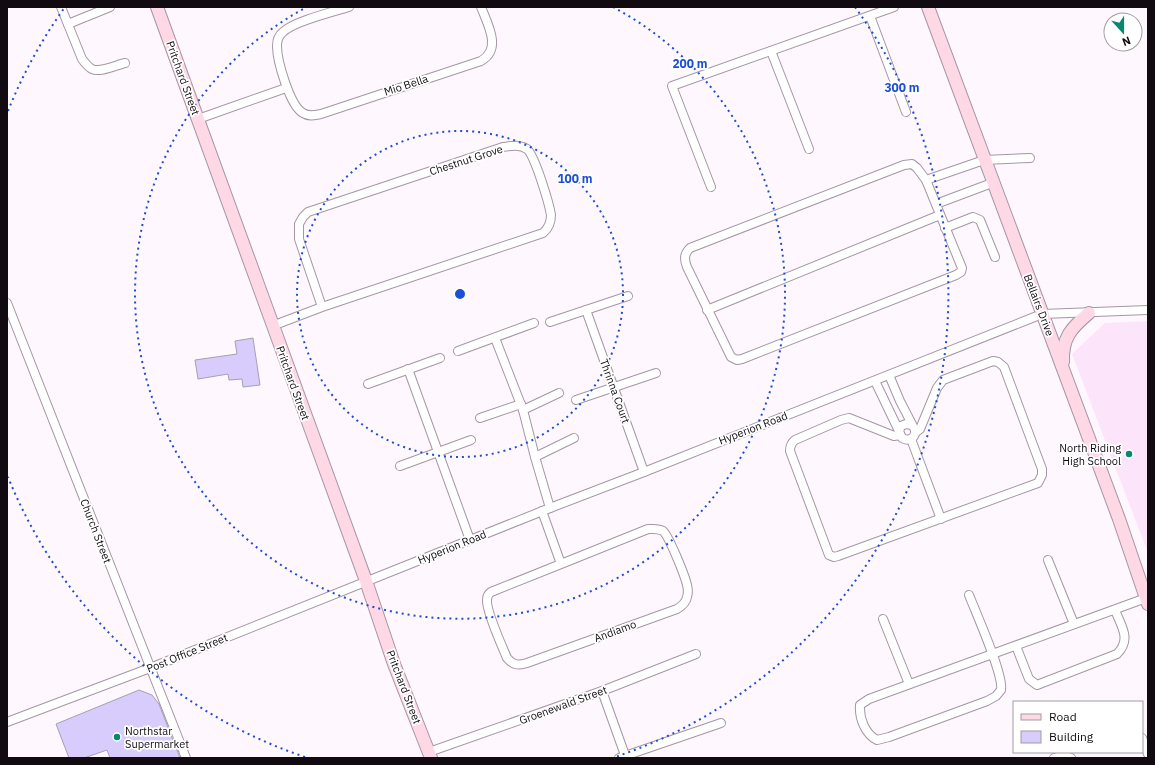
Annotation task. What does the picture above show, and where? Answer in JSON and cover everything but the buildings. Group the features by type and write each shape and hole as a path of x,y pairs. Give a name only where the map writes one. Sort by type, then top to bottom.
{"street":[{"path":"61,7 82,59 92,70 100,70 124,63"},
{"path":"68,24 110,7"},
{"name":"Pritchard Street","path":"157,7 366,581 394,664 430,755"},
{"name":"Mio Bella","path":"349,7 290,27 279,36 277,45 286,88 297,107 302,113 309,116 488,57 492,51 493,43 481,7"},
{"path":"711,187 672,86 894,7"},
{"name":"Bellairs Drive","path":"928,7 992,183 1119,519 1147,601"},
{"path":"870,16 906,112"},
{"path":"771,51 808,149"},
{"path":"198,119 286,88"},
{"name":"Chestnut Grove","path":"272,326 322,307 542,233 548,228 551,222 551,216 535,164 528,150 514,145 503,148 308,212 299,224 299,239 322,307"},
{"path":"926,180 984,160 1030,158"},
{"path":"912,164 926,180 962,268 960,272 956,275 742,359 737,360 731,358 684,259 686,252 690,248 904,165 912,164"},
{"path":"936,204 992,183"},
{"path":"707,310 940,214"},
{"path":"945,228 973,217 977,217 980,220 996,257"},
{"path":"550,322 628,296"},
{"name":"Church Street","path":"7,303 186,758"},
{"name":"Thrinna Court","path":"586,310 644,472"},
{"name":"Hyperion Road","path":"366,581 1042,314 1148,310"},
{"path":"1063,368 1063,350 1066,338 1077,323 1089,313"},
{"path":"458,351 534,323"},
{"path":"495,338 522,407 550,508"},
{"path":"368,384 440,358"},
{"path":"993,361 998,362 1004,367 1042,469 1042,475 1038,483 838,556 834,557 829,555 790,451 792,443 795,440 849,418 894,436 900,433 900,428 904,424 909,424 914,428 920,429 937,388 943,380 993,361"},
{"path":"408,369 470,540"},
{"path":"576,400 656,373"},
{"path":"889,375 914,428 914,436 911,439"},
{"path":"875,381 900,433 905,439 911,439"},
{"path":"480,418 522,407 559,393"},
{"path":"535,457 574,438"},
{"path":"911,439 941,519"},
{"path":"400,466 471,440"},
{"path":"542,511 561,564"},
{"name":"Andiamo","path":"648,529 662,530 667,535 687,584 687,598 682,606 677,608 521,665 511,663 507,658 488,608 488,594 561,564 648,529"},
{"path":"1048,560 1074,624"},
{"name":"Post Office Street","path":"7,722 150,668 366,581"},
{"path":"969,595 992,654 1002,685 1001,690 996,696 987,700 889,736 877,740 872,737 865,729 860,712 860,705 869,699 992,654 1016,646 1074,624 1147,601"},
{"path":"1016,646 1029,680 1037,684 1117,654 1124,646 1125,637 1115,610"},
{"path":"883,619 909,684"},
{"name":"Groenewald Street","path":"430,755 602,691 696,654"},
{"path":"602,691 624,757 721,723"},
{"path":"1143,741 1148,754"},
{"path":"1054,758 1064,755 1071,758"}],"shaded area":[{"name":"North Riding High School","path":"1148,321 1148,553 1072,354 1105,323"}],"place":[{"name":"North Riding High School","path":"1129,454"},
{"name":"Northstar Supermarket","path":"117,737"}]}
